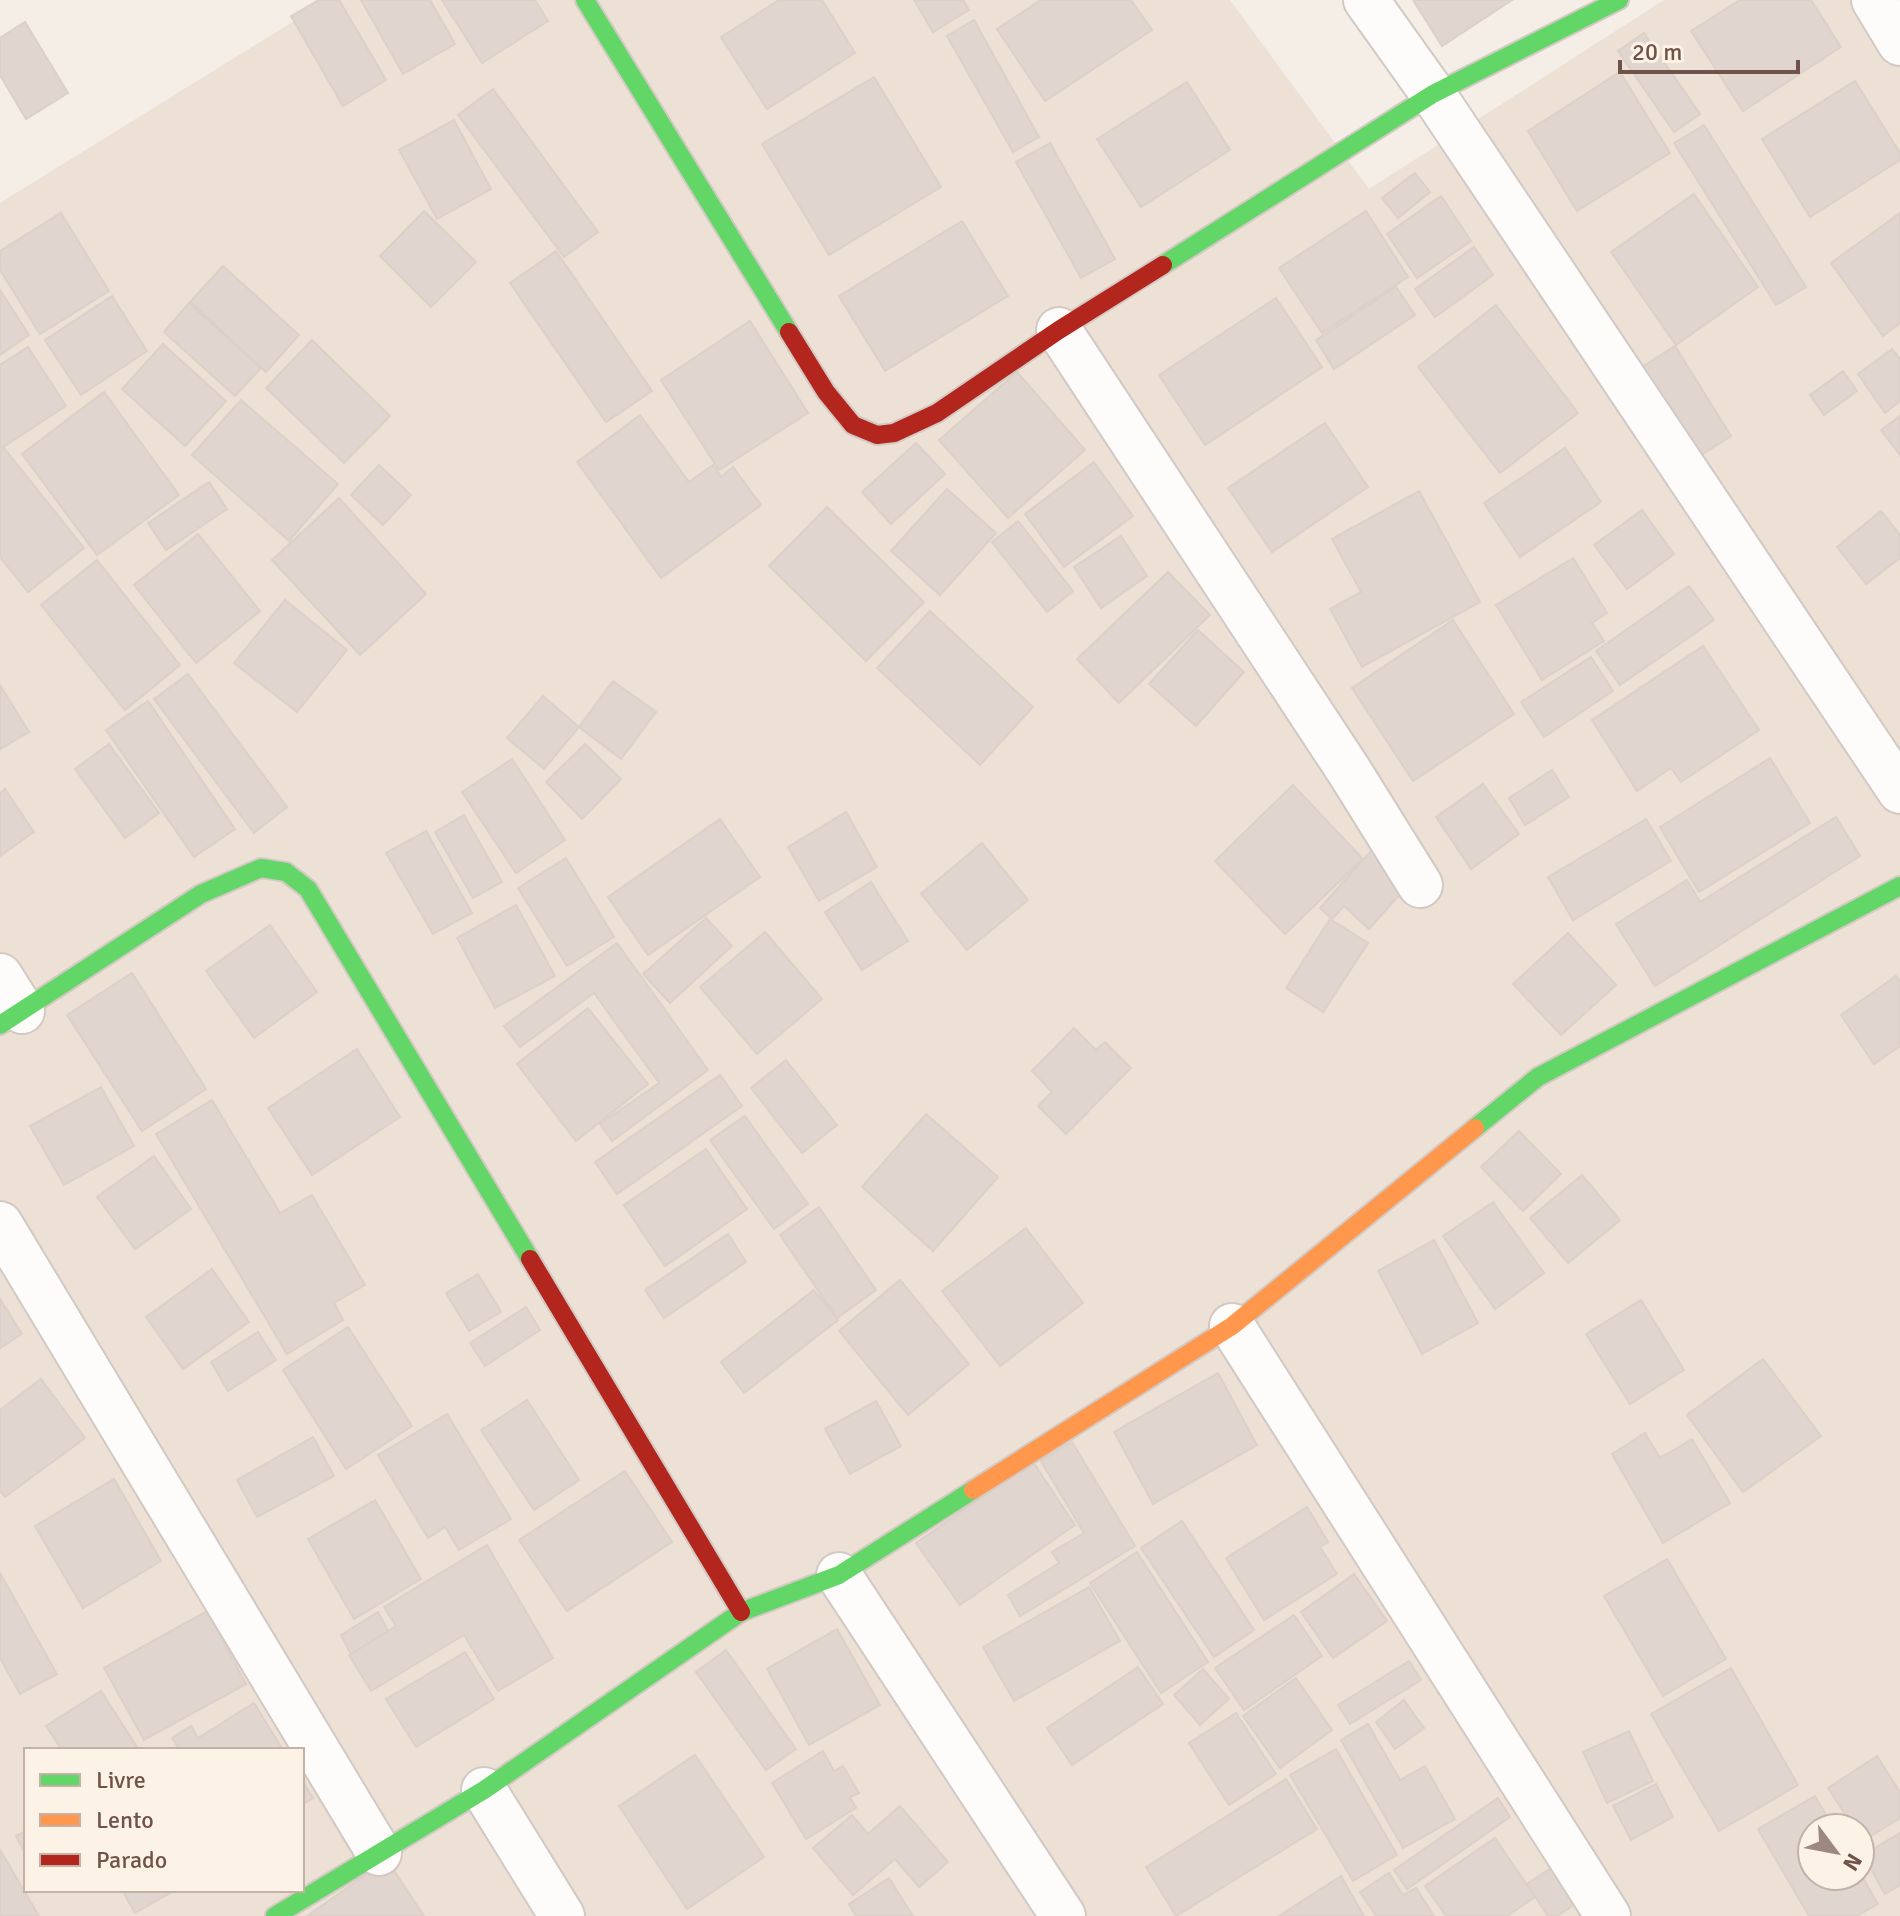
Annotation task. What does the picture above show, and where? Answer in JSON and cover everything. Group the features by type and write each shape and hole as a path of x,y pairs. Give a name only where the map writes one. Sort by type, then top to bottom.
{"street":[{"path":"585,0 826,392 853,425 877,435 894,433 937,413 1059,330 1433,94 1619,0"},
{"path":"1366,0 1433,94 1900,791"},
{"path":"1874,0 1900,43"},
{"path":"1059,330 1351,774 1420,885"},
{"path":"7,1004 201,894 261,868 286,872 308,889 741,1612"},
{"path":"275,1916 484,1790 741,1612 839,1575 1232,1326 1538,1077 1900,886"},
{"path":"0,1224 379,1853"},
{"path":"1232,1326 1608,1916"},
{"path":"839,1575 1063,1916"},
{"path":"484,1790 562,1916"}],"shaded area":[{"path":"328,0 1230,0 1369,189 1664,0 1900,0 1900,1916 0,1916 0,203"}],"building":[{"path":"319,0 339,0 386,80 343,106 291,16"},
{"path":"361,0 430,0 455,44 403,74"},
{"path":"442,0 535,0 548,21 482,63"},
{"path":"779,0 822,0 855,53 767,109 721,37"},
{"path":"914,0 963,0 969,10 933,32"},
{"path":"1041,0 1131,0 1152,30 1045,101 997,29"},
{"path":"1413,0 1512,0 1442,46"},
{"path":"1740,0 1811,0 1841,47 1743,111 1691,31"},
{"path":"974,20 1039,137 1013,152 947,36"},
{"path":"25,22 68,93 26,119 0,75 0,38"},
{"path":"1644,33 1700,114 1674,132 1618,51"},
{"path":"1620,72 1670,153 1577,211 1528,131"},
{"path":"874,77 941,187 829,255 762,144"},
{"path":"1855,81 1900,153 1900,160 1810,217 1762,139"},
{"path":"1187,82 1230,150 1141,207 1097,139"},
{"path":"493,89 598,232 564,257 458,115"},
{"path":"454,120 491,189 437,219 399,150"},
{"path":"1704,125 1806,287 1776,305 1674,143"},
{"path":"1050,143 1115,259 1081,278 1016,162"},
{"path":"1415,173 1430,192 1398,218 1382,198"},
{"path":"1694,194 1758,287 1676,345 1611,252"},
{"path":"1441,196 1471,241 1417,278 1387,234"},
{"path":"424,211 476,262 431,307 380,256"},
{"path":"1366,211 1408,277 1322,333 1279,268"},
{"path":"61,213 109,291 40,334 0,270 0,251"},
{"path":"1900,213 1900,323 1883,336 1831,263"},
{"path":"962,221 1008,296 885,371 839,296"},
{"path":"1474,247 1493,275 1435,317 1415,289"},
{"path":"556,251 652,391 606,422 510,283"},
{"path":"223,266 299,335 266,372 190,302"},
{"path":"1396,287 1415,315 1334,369 1316,340"},
{"path":"0,290 29,335 0,355"},
{"path":"112,296 147,351 81,395 45,340"},
{"path":"1276,298 1322,367 1205,445 1159,375"},
{"path":"189,303 261,368 235,396 164,332"},
{"path":"1496,305 1578,413 1500,473 1418,367"},
{"path":"750,321 808,413 719,470 661,380"},
{"path":"312,340 390,416 344,463 266,388"},
{"path":"163,344 226,401 185,446 122,389"},
{"path":"1675,346 1731,436 1690,462 1634,372"},
{"path":"28,347 66,406 0,449 0,365"},
{"path":"1892,349 1900,359 1900,401 1885,413 1858,374"},
{"path":"1843,371 1857,391 1824,415 1810,395"},
{"path":"1017,372 1085,450 1008,518 939,440"},
{"path":"104,392 179,495 97,555 22,454"},
{"path":"241,400 338,484 289,541 192,455"},
{"path":"640,415 689,482 713,465 721,477 733,467 761,505 661,578 577,462"},
{"path":"1900,416 1900,455 1881,430"},
{"path":"1325,423 1368,487 1272,552 1228,488"},
{"path":"916,443 945,474 891,524 862,492"},
{"path":"4,448 84,548 28,592 0,557 0,451"},
{"path":"1565,448 1601,502 1520,557 1484,503"},
{"path":"1094,462 1133,516 1064,567 1025,514"},
{"path":"379,465 411,495 383,525 351,495"},
{"path":"209,482 227,509 166,550 148,523"},
{"path":"947,489 996,533 940,595 891,551"},
{"path":"1419,491 1480,602 1362,667 1330,609 1361,592 1332,539"},
{"path":"339,498 426,594 360,655 272,560"},
{"path":"827,507 924,602 866,661 769,566"},
{"path":"1642,510 1674,554 1627,589 1594,545"},
{"path":"1881,511 1900,535 1900,558 1866,584 1837,547"},
{"path":"1018,521 1073,591 1047,612 992,542"},
{"path":"198,534 260,611 196,663 134,585"},
{"path":"1121,536 1147,576 1101,608 1074,567"},
{"path":"1573,558 1607,613 1592,623 1604,641 1542,680 1496,605"},
{"path":"97,560 180,665 125,710 41,605"},
{"path":"1168,572 1210,615 1119,703 1077,659"},
{"path":"1689,586 1714,620 1620,685 1596,651"},
{"path":"285,600 347,650 297,712 234,663"},
{"path":"930,611 1033,707 980,765 877,668"},
{"path":"1453,620 1514,714 1413,781 1352,688"},
{"path":"1198,630 1244,672 1196,726 1149,684"},
{"path":"1703,646 1759,730 1681,782 1671,768 1637,791 1592,720"},
{"path":"1591,657 1613,691 1544,737 1521,702"},
{"path":"188,674 287,807 254,833 154,699"},
{"path":"613,681 656,712 621,759 579,727"},
{"path":"0,685 29,732 0,749"},
{"path":"543,696 579,727 544,769 507,738"},
{"path":"148,701 235,829 194,857 106,730"},
{"path":"109,744 159,813 125,838 75,769"},
{"path":"585,744 621,779 582,819 546,782"},
{"path":"1770,758 1810,823 1699,892 1660,827"},
{"path":"512,759 565,840 516,873 462,792"},
{"path":"1552,770 1569,797 1525,825 1509,798"},
{"path":"1483,784 1519,834 1471,869 1436,817"},
{"path":"1293,785 1363,859 1285,934 1215,861"},
{"path":"5,789 34,832 0,856 0,793"},
{"path":"846,812 877,867 819,901 788,847"},
{"path":"464,815 502,882 473,898 435,832"},
{"path":"1836,817 1860,856 1655,986 1616,924 1687,880 1700,902"},
{"path":"720,819 760,877 648,955 608,897"},
{"path":"1646,819 1671,861 1573,920 1548,877"},
{"path":"426,831 472,913 433,934 386,853"},
{"path":"982,843 1028,900 967,950 921,894"},
{"path":"1372,850 1409,884 1369,929 1344,906 1332,919 1320,908"},
{"path":"566,858 614,937 567,966 518,888"},
{"path":"871,882 908,941 862,970 825,912"},
{"path":"516,905 555,976 495,1008 457,938"},
{"path":"706,918 732,946 670,1003 643,974"},
{"path":"1330,919 1368,943 1323,1012 1286,988"},
{"path":"270,925 317,992 254,1038 206,971"},
{"path":"765,932 822,999 757,1054 700,987"},
{"path":"1568,933 1616,985 1561,1035 1513,984"},
{"path":"617,943 708,1070 612,1141 600,1124 659,1083 594,993 520,1047 504,1026"},
{"path":"132,973 206,1089 142,1131 67,1015"},
{"path":"1896,976 1900,982 1900,1046 1874,1064 1841,1015"},
{"path":"588,1008 648,1084 576,1141 517,1064"},
{"path":"1074,1028 1096,1050 1105,1042 1131,1068 1066,1134 1038,1106 1052,1092 1032,1071"},
{"path":"357,1049 400,1117 312,1175 268,1108"},
{"path":"786,1060 837,1125 802,1153 751,1088"},
{"path":"720,1075 742,1106 617,1194 595,1162"},
{"path":"101,1087 134,1146 64,1185 30,1126"},
{"path":"212,1100 280,1213 312,1195 365,1285 334,1303 343,1320 287,1354 156,1134"},
{"path":"926,1114 998,1177 933,1251 862,1187"},
{"path":"745,1116 808,1204 774,1229 710,1140"},
{"path":"1519,1131 1561,1174 1523,1211 1481,1167"},
{"path":"706,1149 747,1209 665,1266 624,1205"},
{"path":"154,1156 191,1209 135,1249 97,1197"},
{"path":"1582,1175 1620,1220 1568,1263 1530,1218"},
{"path":"1493,1202 1544,1273 1495,1309 1443,1236"},
{"path":"819,1207 876,1290 837,1318 780,1235"},
{"path":"1026,1228 1083,1303 1000,1366 942,1291"},
{"path":"728,1234 746,1262 664,1318 645,1290"},
{"path":"1434,1240 1478,1323 1422,1354 1378,1271"},
{"path":"212,1269 249,1322 183,1369 146,1317"},
{"path":"478,1274 501,1312 469,1331 446,1293"},
{"path":"900,1280 969,1364 908,1415 839,1331"},
{"path":"814,1290 838,1320 744,1393 721,1362"},
{"path":"0,1299 22,1334 0,1348"},
{"path":"1641,1300 1684,1370 1630,1404 1586,1334"},
{"path":"526,1307 540,1330 485,1366 470,1343"},
{"path":"348,1327 412,1426 346,1469 283,1370"},
{"path":"258,1332 276,1360 228,1391 211,1362"},
{"path":"1763,1359 1821,1436 1743,1492 1687,1415"},
{"path":"1218,1373 1257,1445 1153,1504 1114,1432"},
{"path":"41,1379 85,1438 5,1497 0,1491 0,1410"},
{"path":"527,1400 579,1480 534,1510 481,1430"},
{"path":"876,1401 901,1446 850,1474 825,1429"},
{"path":"447,1414 511,1519 459,1550 445,1527 428,1538 378,1455"},
{"path":"1645,1433 1660,1458 1692,1439 1730,1503 1663,1543 1612,1454"},
{"path":"313,1437 334,1476 257,1517 237,1480"},
{"path":"1072,1442 1135,1546 1020,1616 1008,1595 1059,1563 1052,1552 1084,1533 1041,1461"},
{"path":"1033,1462 1075,1525 960,1605 916,1543"},
{"path":"625,1471 672,1542 567,1611 519,1540"},
{"path":"114,1479 161,1561 83,1608 35,1526"},
{"path":"375,1500 421,1579 354,1619 308,1539"},
{"path":"1307,1507 1328,1542 1320,1547 1337,1574 1264,1620 1226,1558"},
{"path":"1182,1521 1254,1630 1214,1657 1141,1548"},
{"path":"487,1545 553,1658 498,1691 464,1635 371,1691 349,1655 396,1626 384,1607"},
{"path":"1137,1552 1208,1662 1161,1693 1090,1583"},
{"path":"1667,1559 1726,1659 1663,1696 1604,1596"},
{"path":"0,1573 57,1674 20,1694 0,1658"},
{"path":"1354,1574 1387,1621 1333,1658 1301,1612"},
{"path":"1089,1587 1120,1641 1014,1701 983,1647"},
{"path":"207,1611 246,1684 144,1740 104,1668"},
{"path":"378,1612 388,1631 351,1654 341,1635"},
{"path":"1294,1615 1322,1656 1244,1710 1215,1668"},
{"path":"837,1629 880,1705 809,1745 767,1669"},
{"path":"726,1650 796,1749 766,1770 696,1672"},
{"path":"465,1652 494,1699 416,1747 386,1699"},
{"path":"1409,1661 1421,1680 1350,1724 1338,1705"},
{"path":"1138,1667 1163,1704 1072,1765 1047,1728"},
{"path":"1731,1668 1798,1785 1719,1831 1651,1714"},
{"path":"1203,1669 1229,1699 1200,1725 1174,1695"},
{"path":"1296,1678 1332,1730 1280,1768 1243,1716"},
{"path":"101,1691 138,1748 61,1748 46,1726"},
{"path":"1404,1700 1424,1728 1395,1749 1376,1722"},
{"path":"254,1703 282,1748 179,1748 172,1738 191,1726 198,1738"},
{"path":"1236,1713 1276,1774 1229,1805 1189,1743"},
{"path":"1368,1724 1400,1780 1425,1766 1455,1819 1403,1848 1341,1740"},
{"path":"1629,1731 1653,1781 1607,1803 1583,1752"},
{"path":"1336,1749 1397,1855 1353,1881 1290,1775"},
{"path":"823,1751 834,1771 843,1766 859,1793 850,1797 856,1808 806,1839 772,1783"},
{"path":"695,1755 764,1857 687,1909 619,1806"},
{"path":"1877,1756 1900,1792 1900,1818 1876,1833 1876,1812 1844,1812 1828,1788"},
{"path":"1286,1779 1317,1829 1176,1916 1146,1867"},
{"path":"304,1783 313,1798 304,1804"},
{"path":"1656,1784 1673,1817 1631,1840 1613,1806"},
{"path":"1815,1796 1824,1812 1796,1812 1796,1892 1871,1892 1878,1904 1857,1916 1809,1916 1758,1829"},
{"path":"1498,1798 1510,1817 1407,1889 1394,1870"},
{"path":"900,1806 948,1862 919,1887 895,1859 853,1895 813,1848 852,1815 868,1834"},
{"path":"24,1832 24,1851 16,1836"},
{"path":"1900,1833 1900,1885 1885,1894 1876,1878 1876,1847"},
{"path":"1495,1838 1535,1897 1507,1916 1446,1916 1425,1886"},
{"path":"0,1850 39,1916 0,1916"},
{"path":"387,1860 424,1916 307,1916"},
{"path":"1556,1865 1580,1901 1557,1916 1548,1916 1527,1884"},
{"path":"1389,1873 1403,1895 1416,1888 1434,1916 1376,1916 1360,1892"},
{"path":"1341,1876 1364,1916 1279,1916"},
{"path":"889,1878 913,1916 856,1916 849,1904"},
{"path":"123,1892 172,1892 135,1913"}],"traffic: fast":[{"path":"585,0 789,332"},
{"path":"1163,265 1433,94 1619,0"},
{"path":"0,1025 201,894 261,868 286,872 308,889 530,1259"},
{"path":"1475,1128 1538,1077 1900,886"},
{"path":"275,1916 484,1790 741,1612 839,1575 973,1490"}],"traffic: slow":[{"path":"973,1490 1232,1326 1475,1128"}],"traffic: jam":[{"path":"789,332 826,392 853,425 877,435 894,433 937,413 1059,330 1163,265"},
{"path":"530,1259 741,1612"}]}
